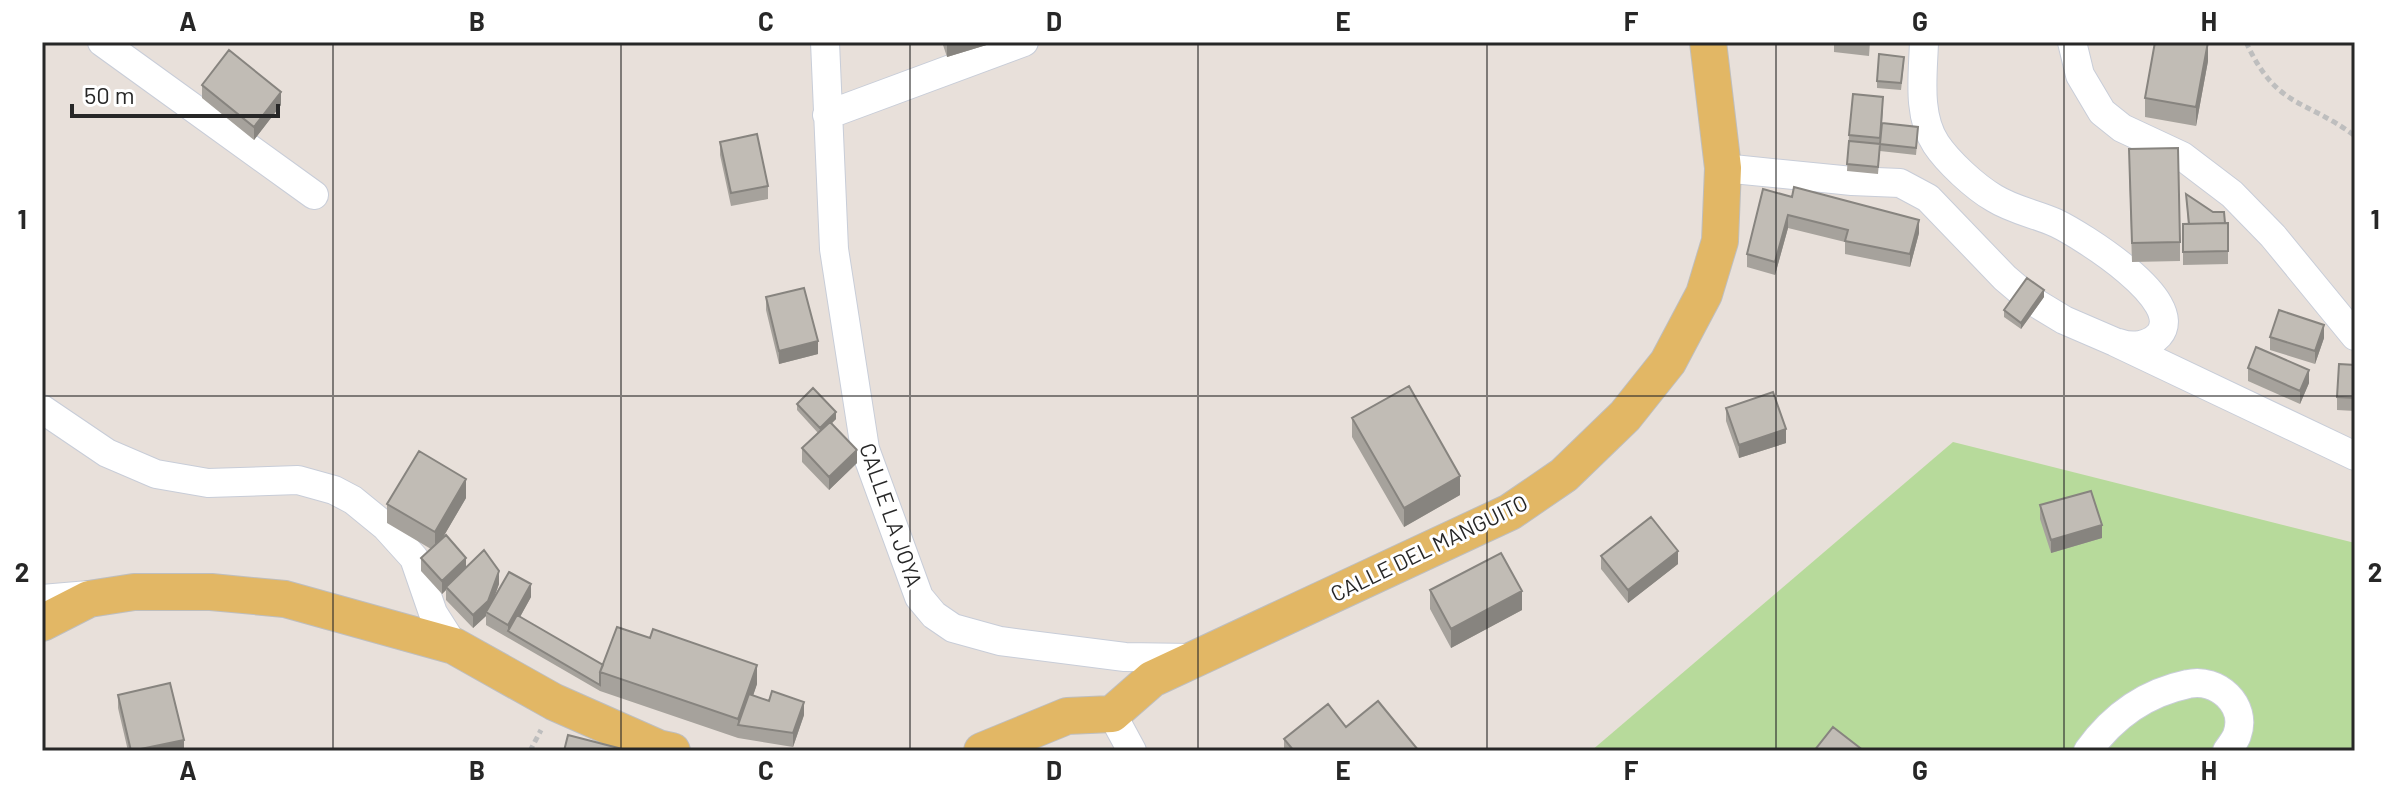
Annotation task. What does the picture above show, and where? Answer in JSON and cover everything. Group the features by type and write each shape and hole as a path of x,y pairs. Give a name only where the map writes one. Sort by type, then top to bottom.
{"main road":[{"name":"CALLE DEL MANGUITO","path":"1112,714 1152,679 1510,512 1564,475 1625,416 1668,362 1704,294 1720,241 1723,168 1708,42"},
{"path":"42,623 89,599 134,592 211,592 285,599 454,646 554,702 658,748 672,751"},
{"path":"982,751 1067,716 1112,714"}],"street":[{"path":"102,42 314,195"},
{"name":"CALLE LA JOYA","path":"825,42 834,249 865,449 919,597 934,615 953,628 1000,641 1125,657 1201,658"},
{"path":"827,115 1024,42"},
{"path":"1924,42 1927,126 1947,157 1993,198 2058,224 2102,250 2130,272 2156,301 2164,314 2164,323 2158,335 2145,344 2135,346 2115,342"},
{"path":"2072,42 2080,75 2102,112 2122,128 2182,156 2232,194 2273,236 2355,336"},
{"path":"1723,168 1907,186 1940,209 1983,257 2031,300 2064,320 2355,456"},
{"path":"42,409 107,453 156,474 208,483 298,480 334,490 353,500 386,527 414,558 433,613 454,646"},
{"path":"42,599 134,592"},
{"path":"2088,751 2109,724 2127,709 2158,693 2199,682 2220,689 2235,705 2237,736 2227,751"},
{"path":"1112,714 1132,751"}],"path":[{"path":"2246,42 2262,73 2277,90 2355,136"}],"green space":[{"path":"1953,442 2355,543 2355,751 1591,751"}],"building":[{"path":"2155,42 2208,42 2196,107 2145,98"},
{"path":"229,50 281,92 254,127 202,85"},
{"path":"1879,54 1904,57 1901,83 1877,81"},
{"path":"1853,94 1883,97 1880,138 1849,135"},
{"path":"1882,123 1918,127 1916,148 1880,144"},
{"path":"757,134 768,186 731,193 720,142"},
{"path":"1849,141 1880,144 1878,167 1847,164"},
{"path":"2178,148 2180,242 2132,243 2129,149"},
{"path":"1794,187 1919,220 1910,254 1845,241 1848,230 1788,215 1775,262 1747,254 1763,189 1792,197"},
{"path":"2186,194 2213,212 2224,212 2225,223 2189,224"},
{"path":"2228,223 2228,251 2183,252 2183,224"},
{"path":"2027,278 2044,290 2021,323 2004,310"},
{"path":"804,288 818,341 779,351 766,297"},
{"path":"2279,310 2324,325 2315,351 2270,337"},
{"path":"2256,347 2309,370 2300,391 2248,368"},
{"path":"2339,364 2355,365 2355,398 2337,397"},
{"path":"1409,386 1460,476 1404,508 1352,418"},
{"path":"813,388 836,412 820,428 797,404"},
{"path":"1773,392 1786,429 1739,445 1726,408"},
{"path":"830,422 857,450 829,477 802,448"},
{"path":"419,451 466,479 435,532 387,504"},
{"path":"2091,491 2102,525 2051,540 2040,505"},
{"path":"1651,517 1678,551 1628,590 1601,556"},
{"path":"446,535 466,558 442,581 421,558"},
{"path":"484,550 499,571 488,601 473,615 446,587"},
{"path":"1501,553 1522,591 1451,629 1430,590"},
{"path":"509,572 531,584 508,625 486,612"},
{"path":"517,615 603,665 600,685 508,631"},
{"path":"617,627 650,638 653,629 757,665 738,719 600,672"},
{"path":"170,683 184,740 131,751 118,695"},
{"path":"772,691 804,702 793,733 738,725 749,694 769,701"},
{"path":"1378,701 1419,751 1294,751 1284,739 1328,704 1346,727"},
{"path":"1833,727 1864,751 1814,751"},
{"path":"568,735 630,751 564,751"}]}
